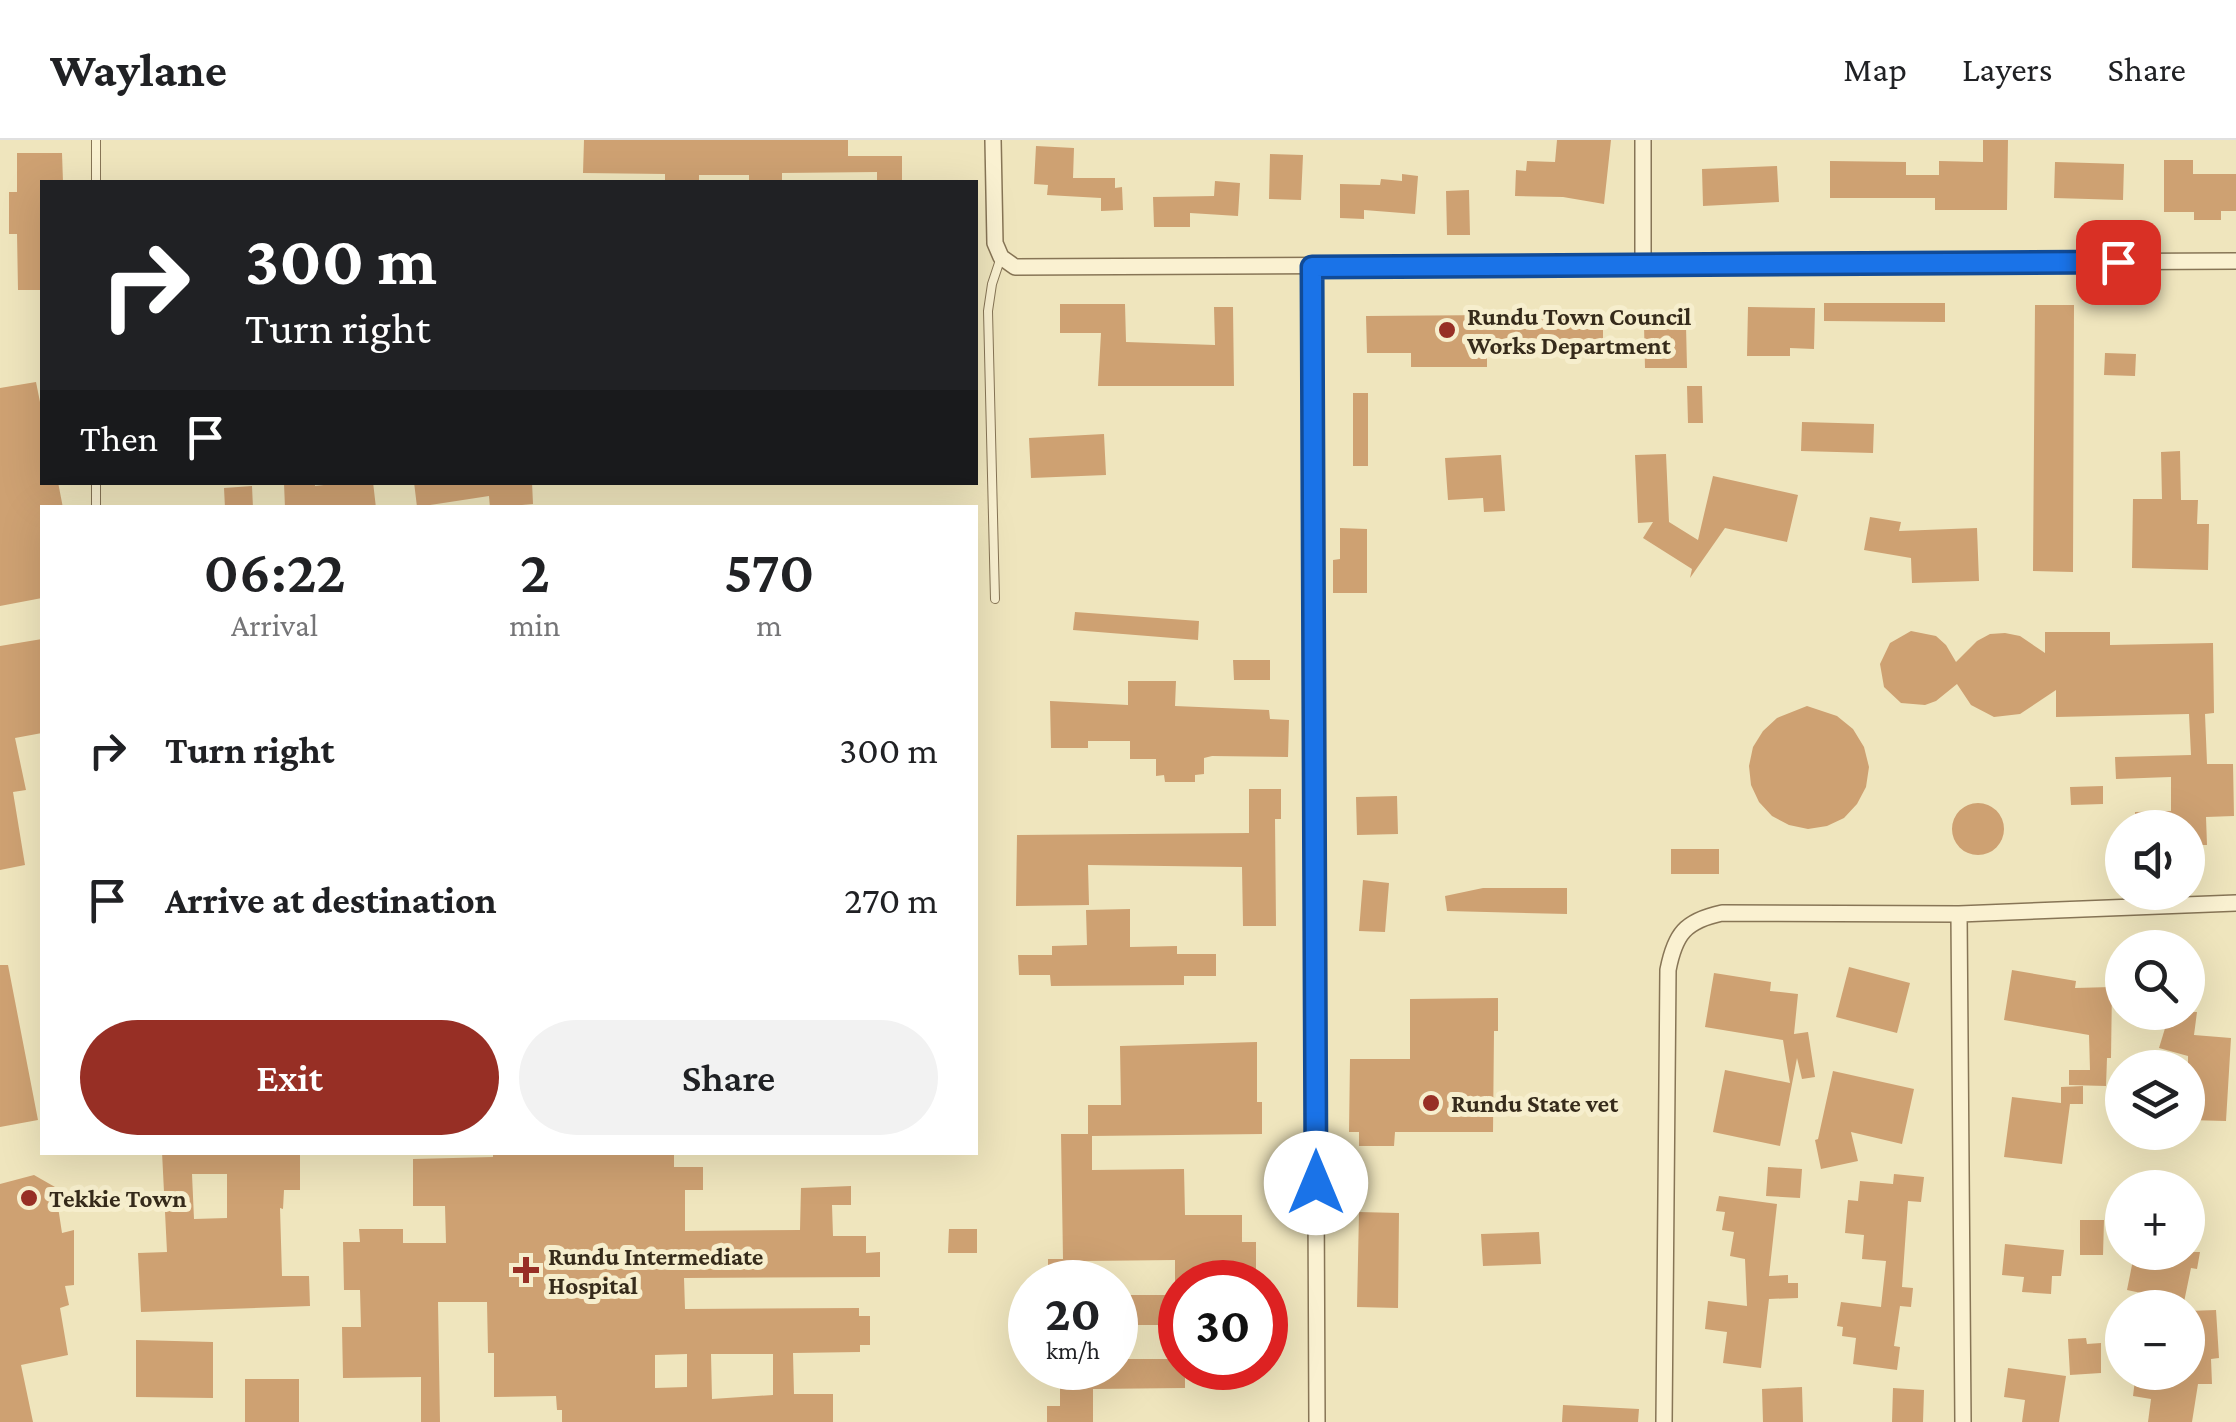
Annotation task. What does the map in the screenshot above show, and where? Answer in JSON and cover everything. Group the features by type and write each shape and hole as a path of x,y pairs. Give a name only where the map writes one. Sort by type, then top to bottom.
{"street":[{"path":"993,140 995,243 1001,257 1015,267 2236,261"},
{"path":"1644,140 1644,264"},
{"path":"1312,267 1316,1422"},
{"path":"1664,1422 1668,970 1673,945 1685,928 1701,918 1722,913 1959,914 2236,904"},
{"path":"1959,914 1964,1422"}],"lane":[{"path":"96,140 96,180"},
{"path":"995,599 988,311 1001,257"}],"building":[{"path":"584,140 848,140 848,156 902,156 902,180 877,180 877,172 782,173 782,180 749,180 749,175 699,175 699,180 665,180 665,174 583,173"},
{"path":"1557,140 1611,140 1604,204 1563,197 1515,196 1516,170 1526,171 1527,161 1555,162"},
{"path":"1983,140 2008,140 2007,210 1935,210 1935,198 1830,198 1830,161 1906,162 1906,175 1939,175 1939,161 1983,162"},
{"path":"1036,146 1074,148 1073,178 1115,178 1115,188 1122,187 1123,210 1101,211 1101,198 1047,195 1048,185 1034,184"},
{"path":"17,153 62,153 63,180 40,180 40,290 18,290 17,234 9,234 9,192 17,192"},
{"path":"1270,154 1303,155 1301,200 1269,199"},
{"path":"2164,160 2193,160 2193,174 2236,174 2236,211 2221,211 2221,220 2194,220 2194,212 2164,212"},
{"path":"2055,162 2124,164 2123,200 2054,198"},
{"path":"1777,166 1779,202 1703,206 1702,169"},
{"path":"1402,174 1418,176 1415,214 1364,210 1364,219 1340,218 1340,184 1380,185 1381,179 1402,181"},
{"path":"1215,181 1240,183 1238,216 1190,213 1190,227 1154,227 1153,197 1214,196"},
{"path":"1469,190 1470,235 1447,235 1446,191"},
{"path":"1824,303 1945,303 1945,322 1824,321"},
{"path":"1060,304 1125,304 1126,342 1215,345 1214,307 1233,307 1234,386 1098,386 1101,333 1060,333"},
{"path":"2035,305 2074,305 2073,572 2033,571"},
{"path":"1748,307 1815,308 1814,349 1790,348 1790,356 1747,356"},
{"path":"1603,314 1603,349 1487,350 1487,367 1411,367 1411,353 1367,353 1366,316"},
{"path":"1644,325 1686,325 1687,368 1645,368"},
{"path":"2105,353 2136,354 2135,376 2104,375"},
{"path":"36,382 40,402 40,485 59,485 62,505 40,505 40,598 0,606 0,388"},
{"path":"1687,386 1702,386 1703,423 1688,423"},
{"path":"1353,393 1368,393 1368,466 1353,466"},
{"path":"1802,422 1874,424 1873,453 1801,451"},
{"path":"1104,434 1106,475 1031,478 1029,438"},
{"path":"2180,451 2181,500 2198,500 2197,524 2209,524 2208,570 2132,568 2133,499 2162,499 2161,452"},
{"path":"1666,454 1669,522 1698,540 1713,476 1798,495 1787,542 1725,528 1690,578 1692,569 1643,538 1653,522 1638,523 1635,455"},
{"path":"1501,455 1505,511 1484,512 1483,498 1448,500 1445,458"},
{"path":"284,485 373,485 376,505 285,505"},
{"path":"414,485 532,485 533,504 490,505 489,496 417,505"},
{"path":"252,486 253,505 225,505 224,488"},
{"path":"1870,517 1901,522 1899,531 1977,528 1979,581 1912,583 1911,558 1864,550"},
{"path":"1340,528 1367,529 1367,593 1333,593 1333,560 1340,559"},
{"path":"1075,612 1199,621 1198,640 1073,630"},
{"path":"1911,631 1936,636 1956,662 1990,634 2020,636 2045,653 2045,632 2110,632 2110,645 2213,643 2214,713 2205,714 2207,764 2233,764 2234,816 2206,817 2205,845 2205,810 2171,810 2171,777 2116,779 2115,757 2191,755 2189,714 2056,717 2056,690 2020,714 1994,717 1971,705 1957,684 1925,705 1901,703 1884,687 1880,664 1890,643"},
{"path":"40,639 40,733 15,738 26,790 13,792 25,865 0,870 0,646"},
{"path":"1233,660 1270,660 1270,680 1234,680"},
{"path":"1128,681 1176,681 1175,706 1269,710 1270,719 1289,720 1288,757 1212,756 1204,758 1204,774 1195,775 1195,782 1165,782 1164,775 1156,776 1156,759 1130,759 1130,741 1088,741 1088,748 1051,748 1050,701 1128,705"},
{"path":"1807,706 1837,716 1853,729 1864,747 1869,767 1866,787 1844,818 1808,829 1772,816 1751,785 1749,766 1753,747 1763,731 1777,718"},
{"path":"2103,786 2103,804 2071,805 2070,787"},
{"path":"1249,789 1281,789 1281,819 1275,819 1276,926 1243,926 1242,867 1088,865 1089,905 1016,906 1017,835 1249,833"},
{"path":"1397,796 1398,834 1357,835 1356,797"},
{"path":"1978,803 1996,811 2004,829 1996,847 1978,855 1960,847 1952,829 1960,811"},
{"path":"1671,849 1719,849 1719,874 1671,874"},
{"path":"1363,880 1389,883 1385,932 1359,931"},
{"path":"1483,888 1567,888 1567,914 1447,911 1445,896"},
{"path":"1130,909 1130,947 1177,946 1177,954 1216,954 1216,976 1184,976 1184,985 1051,986 1050,975 1019,975 1018,955 1052,955 1052,946 1087,945 1086,910"},
{"path":"0,965 8,965 38,1120 0,1127"},
{"path":"1849,967 1910,983 1897,1033 1836,1017"},
{"path":"2012,970 2076,981 2075,988 2105,987 2105,1030 2111,1030 2111,1050 2105,1050 2105,1086 2069,1085 2069,1070 2090,1070 2089,1035 2004,1020"},
{"path":"1714,973 1771,982 1770,991 1798,994 1794,1034 1808,1032 1815,1077 1802,1079 1797,1058 1780,1146 1713,1132 1725,1070 1790,1083 1783,1040 1705,1027"},
{"path":"1498,998 1493,1132 1395,1132 1394,1146 1359,1146 1359,1132 1349,1132 1350,1059 1410,1059 1410,999"},
{"path":"2164,1030 2195,1030 2194,1035 2231,1038 2226,1121 2205,1120 2205,1050 2159,1048"},
{"path":"1257,1042 1257,1102 1262,1102 1262,1134 1092,1136 1092,1170 1184,1169 1185,1215 1242,1215 1242,1242 1256,1242 1256,1260 1048,1260 1063,1259 1061,1134 1088,1134 1088,1105 1121,1105 1120,1046"},
{"path":"1833,1071 1914,1089 1902,1144 1851,1132 1858,1161 1821,1169 1815,1140"},
{"path":"2083,1086 2083,1104 2070,1104 2062,1164 2004,1157 2012,1097 2061,1103 2061,1087"},
{"path":"162,1155 300,1155 300,1190 284,1190 283,1209 280,1208 282,1276 309,1276 310,1306 141,1312 138,1253 167,1252","holes":["192,1174 227,1174 227,1218 194,1219"]},
{"path":"674,1155 674,1167 703,1167 703,1190 685,1190 685,1231 800,1230 801,1188 851,1186 851,1205 832,1205 833,1236 866,1236 866,1253 880,1252 880,1277 684,1278 685,1309 859,1308 859,1316 870,1316 870,1345 860,1345 860,1352 793,1353 794,1394 833,1394 833,1422 562,1422 556,1396 494,1397 494,1353 488,1353 487,1302 438,1302 440,1422 421,1422 421,1377 343,1378 342,1327 361,1327 360,1290 344,1290 343,1242 360,1242 359,1229 403,1229 403,1243 446,1243 445,1206 413,1206 413,1159","holes":["687,1354 687,1387 655,1388 655,1355","711,1354 773,1354 773,1395 712,1399"]},
{"path":"1768,1167 1802,1169 1800,1198 1766,1196"},
{"path":"1894,1174 1924,1177 1921,1202 1908,1201 1902,1287 1913,1288 1911,1307 1900,1306 1894,1346 1900,1347 1897,1370 1853,1364 1856,1338 1842,1336 1843,1327 1837,1326 1841,1302 1881,1307 1886,1261 1862,1259 1864,1235 1845,1233 1848,1200 1858,1201 1860,1181 1893,1184"},
{"path":"34,1175 55,1187 62,1233 74,1230 74,1285 65,1286 69,1305 60,1308 68,1355 21,1365 33,1422 0,1422 0,1184"},
{"path":"1719,1196 1777,1204 1769,1276 1788,1275 1788,1283 1798,1283 1798,1298 1769,1299 1761,1368 1723,1363 1727,1332 1705,1329 1708,1301 1747,1306 1745,1259 1730,1256 1734,1232 1722,1230 1725,1212 1716,1211"},
{"path":"1359,1212 1399,1213 1398,1308 1357,1307"},
{"path":"2080,1220 2104,1220 2103,1255 2080,1255"},
{"path":"949,1229 977,1229 977,1253 948,1253"},
{"path":"1539,1232 1541,1264 1483,1266 1481,1234"},
{"path":"2005,1244 2064,1250 2061,1276 2052,1276 2051,1294 2022,1292 2024,1277 2002,1275"},
{"path":"2131,1270 2191,1270 2186,1290 2127,1290"},
{"path":"1138,1295 1158,1295 1158,1325 1138,1325"},
{"path":"2205,1310 2216,1310 2219,1358 2211,1359 2212,1384 2205,1384"},
{"path":"2086,1338 2087,1344 2101,1343 2101,1373 2070,1375 2068,1339"},
{"path":"136,1340 213,1342 213,1398 136,1397"},
{"path":"1138,1359 1158,1359 1158,1388 1138,1389"},
{"path":"2008,1368 2066,1376 2059,1422 2022,1422 2025,1400 2004,1397"},
{"path":"245,1379 299,1379 299,1422 245,1422"},
{"path":"1802,1387 1803,1422 1763,1422 1762,1389"},
{"path":"1893,1388 1924,1390 1923,1422 1892,1422"},
{"path":"1060,1390 1093,1390 1093,1422 1047,1422 1047,1406 1060,1406"},
{"path":"2134,1390 2197,1390 2192,1422 2148,1422 2151,1399 2133,1396"},
{"path":"1563,1405 1639,1409 1638,1422 1562,1422"}],"place":[{"name":"Rundu Town Council Works Department","path":"1447,330"},
{"name":"Rundu State vet","path":"1431,1103"},
{"name":"Tekkie Town","path":"29,1198"},
{"name":"Rundu Intermediate Hospital","path":"526,1270"}],"route":[{"path":"1316,1183 1312,267 2118,262"}]}
